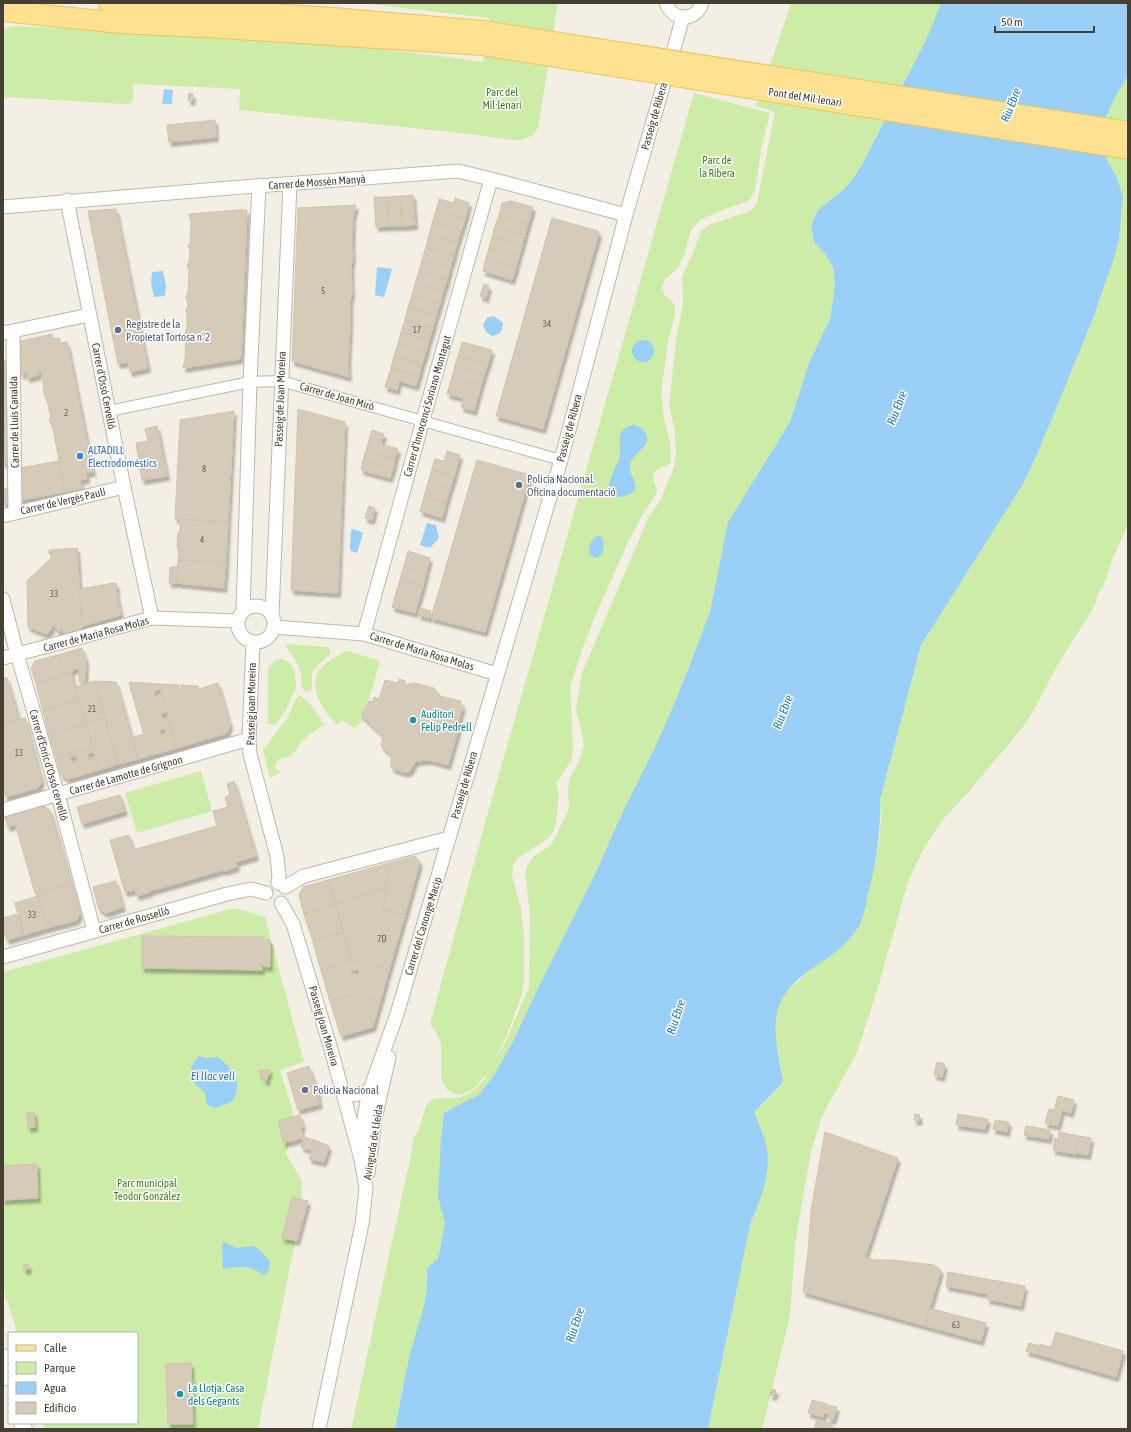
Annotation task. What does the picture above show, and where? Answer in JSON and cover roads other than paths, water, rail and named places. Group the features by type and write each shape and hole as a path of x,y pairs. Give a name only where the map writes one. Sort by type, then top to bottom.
{"main road":[{"path":"109,3 325,17 482,38"},
{"path":"12,11 121,23 482,38"},
{"name":"Pont del Mil·lenari","path":"482,38 1128,132"},
{"name":"Pont del Mil·lenari","path":"482,38 1128,148"}],"street":[{"path":"666,3 671,12 683,17 688,17 696,13 700,9 702,3"},
{"path":"3,20 12,11"},
{"name":"Passeig de Ribera","path":"449,838 560,460 626,215 683,17"},
{"name":"Carrer de Mossèn Manyà","path":"3,207 67,200 458,171 626,215"},
{"name":"Carrer d'Innocenci Soriano Montagut","path":"364,634 491,179"},
{"name":"Passeig de Joan Moreira","path":"273,620 281,381 290,184"},
{"path":"240,616 251,606 264,608 273,620 272,633 260,642 253,642 242,635 238,628 240,616 258,185"},
{"name":"Carrer d'Ossó Cervelló","path":"67,200 89,315 152,618"},
{"path":"8,332 89,315"},
{"name":"Carrer de Lluís Canalda","path":"8,332 9,514"},
{"name":"Carrer de Joan Miró","path":"109,411 250,382 281,381 560,460"},
{"name":"Carrer de Vergés Paulí","path":"9,514 124,487"},
{"name":"Carrer d'Enric d'Ossó cervelló","path":"3,599 17,654 58,795 94,931"},
{"name":"Carrer de Maria Rosa Molas","path":"3,658 152,618 240,616"},
{"name":"Carrer de Maria Rosa Molas","path":"273,620 364,634 497,674"},
{"name":"Passeig joan Moreira","path":"253,642 249,739 250,754 277,856 281,885"},
{"name":"Carrer de Lamotte de Grignon","path":"3,810 249,739"},
{"path":"281,885 287,895 285,899 277,904 268,900 266,893 269,886 272,884 281,885 304,876 449,838"},
{"name":"Carrer del Canonge Macip","path":"397,1014 449,838"},
{"name":"Carrer de Rosselló","path":"3,957 227,894 251,890 266,893"},
{"name":"Passeig joan Moreira","path":"281,902 293,924 343,1093 361,1159 366,1188 362,1224 319,1429"},
{"name":"Avinguda de Lleida","path":"361,1159 362,1131 369,1092 397,1014"},
{"name":"Avinguda de Lleida","path":"366,1188 375,1119 397,1014"},
{"name":"Avinguda de Lleida","path":"343,1093 352,1095 369,1092"},
{"path":"3,1357 8,1374"}],"water":[{"name":"Riu Ebre","path":"941,3 1128,3 1128,76 1115,97 1106,117 1102,137 1107,160 1117,178 1123,197 1119,240 1092,321 1039,450 1023,484 921,645 880,800 880,824 876,859 861,922 855,932 840,948 800,978 788,991 780,1003 776,1016 776,1030 783,1082 754,1112 762,1131 767,1150 768,1159 766,1179 750,1225 708,1429 395,1429 411,1350 425,1301 427,1268 438,1259 445,1223 438,1197 444,1113 478,1095 493,1077 513,1041 596,872 619,820 657,743 680,690 710,612 728,522 790,422 809,363 830,319 835,284 833,267 825,254 814,242 811,226 817,211 844,189 863,163 927,38"},
{"path":"164,89 173,90 172,104 162,104"},
{"path":"377,267 392,269 384,297 375,295"},
{"path":"163,271 166,286 165,296 154,297 151,283 152,272"},
{"path":"494,316 503,323 502,330 499,334 492,336 486,332 483,325 487,318"},
{"path":"643,340 651,343 654,351 651,359 643,362 635,359 632,351 635,343"},
{"path":"634,425 644,431 647,439 644,447 633,457 631,461 630,469 635,483 635,490 623,497 611,493 609,490 609,485 620,455 621,433 626,428"},
{"path":"427,523 436,525 439,538 430,548 420,545"},
{"path":"353,529 363,533 357,553 350,550 351,530"},
{"path":"597,536 600,536 603,539 604,545 601,554 594,558 590,554 589,549"},
{"name":"El llac vell","path":"199,1056 207,1058 217,1057 230,1068 236,1077 237,1087 234,1099 225,1105 214,1108 207,1105 205,1093 193,1082 191,1066"},
{"path":"222,1241 236,1248 253,1246 258,1249 270,1261 269,1269 266,1275 245,1267 223,1269"}],"place":[{"name":"Registre de la Propietat Tortosa n°2","path":"118,330"},
{"name":"ALTADILL Electrodomèstics","path":"80,456"},
{"name":"Policia Nacional. Oficina documentació","path":"519,485"},
{"name":"Auditori Felip Pedrell","path":"413,720"},
{"name":"Policia Nacional","path":"305,1090"},
{"name":"La Llotja. Casa dels Gegants","path":"180,1394"}],"park label":[{"name":"Parc del Mil·lenari","path":"502,98"},
{"name":"Parc de la Ribera","path":"717,166"},
{"name":"Parc municipal Teodor González","path":"147,1189"}]}
